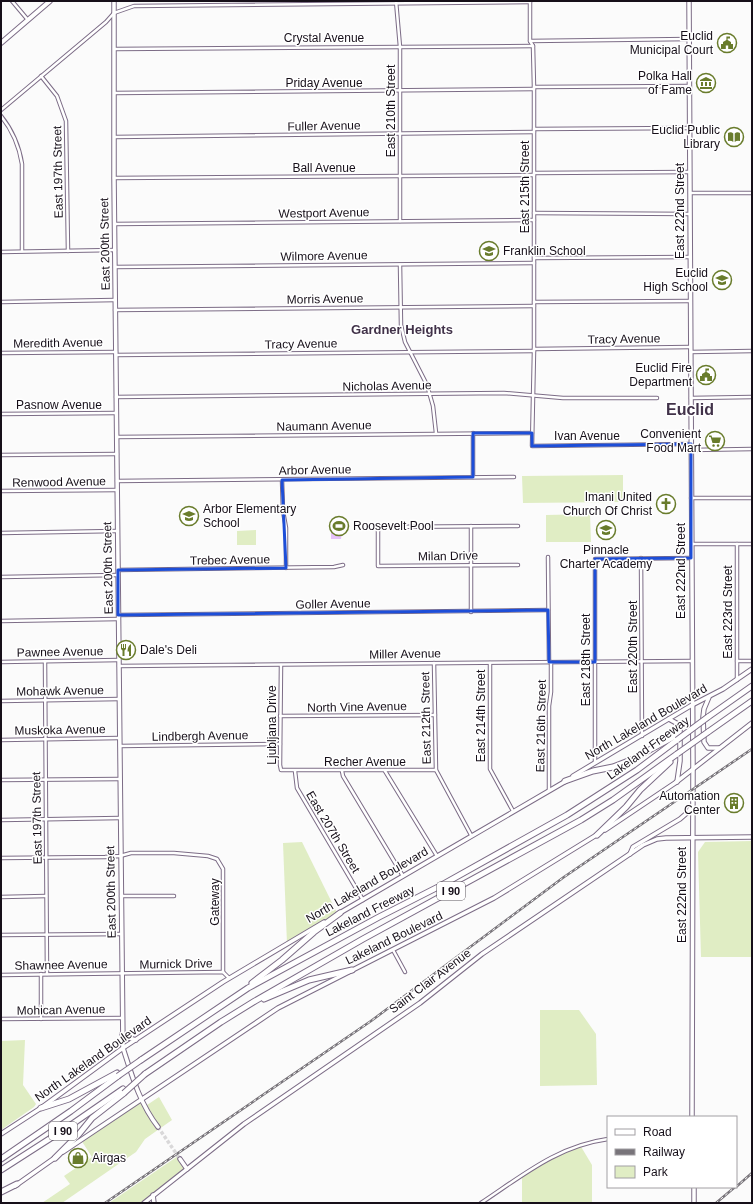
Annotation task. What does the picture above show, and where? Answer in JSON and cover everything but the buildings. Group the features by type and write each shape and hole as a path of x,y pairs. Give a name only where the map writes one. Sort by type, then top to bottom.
{"highway":[{"name":"Lakeland Freeway","path":"118,1074 248,988 440,886 567,815 637,770 677,738 752,686"},
{"name":"Lakeland Freeway","path":"1,1170 123,1091 145,1074 221,1022 326,959 581,820 612,800 752,701"},
{"path":"565,781 632,760 677,738"},
{"path":"597,835 626,807 640,790 668,765 677,754"},
{"path":"248,988 256,979 340,913"},
{"path":"221,1022 265,998 309,980 352,970"},
{"path":"41,1108 70,1099 118,1074"},
{"name":"I 90","path":"1,1158 71,1111 118,1074"},
{"path":"55,1158 79,1134 92,1118 123,1091"},
{"path":"1,1192 17,1184"}],"main road":[{"path":"1,43 50,1"}],"street":[{"path":"12,1 28,20"},
{"name":"East 200th Street","path":"114,1 114,224 122,1034 123,1048 141,1100 148,1114 158,1127"},
{"name":"East 222nd Street","path":"688,1 693,770 692,1116"},
{"path":"1,110 106,22 114,13 134,6 344,2 530,2 530,41 689,39"},
{"name":"East 210th Street","path":"396,3 400,47 400,221"},
{"name":"East 215th Street","path":"530,41 533,46 534,88 534,350 532,446"},
{"name":"Crystal Avenue","path":"115,49 533,46"},
{"name":"East 197th Street","path":"41,76 56,96 66,121 68,251"},
{"name":"Priday Avenue","path":"115,93 400,91 689,86"},
{"path":"1,116 13,132 20,151 22,164 22,252"},
{"name":"Fuller Avenue","path":"114,137 400,134 690,128"},
{"name":"Ball Avenue","path":"114,178 689,172"},
{"path":"689,193 752,193"},
{"path":"534,213 689,214"},
{"name":"Westport Avenue","path":"114,224 534,220"},
{"path":"1,252 115,250"},
{"path":"534,258 690,257"},
{"name":"Wilmore Avenue","path":"115,267 534,263"},
{"path":"400,265 401,324 405,342 430,394 436,434"},
{"path":"1,302 115,300"},
{"name":"Morris Avenue","path":"115,310 400,308 690,301"},
{"name":"Tracy Avenue","path":"116,353 410,352 690,347"},
{"path":"690,352 752,351"},
{"name":"Meredith Avenue","path":"1,353 116,353"},
{"name":"Nicholas Avenue","path":"116,397 504,393 563,398 657,398"},
{"path":"690,398 752,398"},
{"name":"Pasnow Avenue","path":"1,414 116,413"},
{"path":"473,433 473,477"},
{"name":"Naumann Avenue","path":"116,437 532,433"},
{"name":"Ivan Avenue","path":"532,446 690,444"},
{"path":"690,450 752,449"},
{"path":"1,455 117,454"},
{"name":"Arbor Avenue","path":"117,481 514,477"},
{"path":"282,480 283,511 286,528 286,568"},
{"name":"Renwood Avenue","path":"1,491 117,490"},
{"path":"691,498 752,498"},
{"path":"471,612 471,526 518,526"},
{"name":"Milan Drive","path":"471,526 378,527 378,566 518,565"},
{"path":"1,533 117,531"},
{"path":"691,544 752,544"},
{"name":"East 223rd Street","path":"737,544 737,680"},
{"name":"East 216th Street","path":"548,557 551,692 549,706 549,790"},
{"name":"East 218th Street","path":"595,762 595,558 641,558"},
{"path":"641,558 691,558"},
{"name":"East 220th Street","path":"641,558 642,736"},
{"name":"Trebec Avenue","path":"118,570 334,567 343,565"},
{"path":"1,577 118,575"},
{"name":"Goller Avenue","path":"1,621 118,617 548,610"},
{"name":"Pawnee Avenue","path":"1,662 119,660"},
{"name":"East 197th Street","path":"45,661 47,974"},
{"name":"Miller Avenue","path":"118,666 692,661"},
{"path":"737,661 752,661"},
{"name":"East 212th Street","path":"434,663 436,770 471,836"},
{"name":"East 214th Street","path":"490,663 490,769 513,811"},
{"name":"Ljubljana Drive","path":"281,665 280,765 282,770 295,771"},
{"name":"North Lakeland Boulevard","path":"1,1134 41,1108 123,1048 228,978 363,900 595,762 642,736 692,705 710,696 752,669"},
{"path":"710,696 703,712 704,742 706,747 710,749 720,748"},
{"name":"Mohawk Avenue","path":"1,701 119,699"},
{"name":"North Vine Avenue","path":"280,716 435,715"},
{"path":"669,719 678,724 680,727 680,761 677,782"},
{"name":"Lakeland Boulevard","path":"1,1195 278,1008 494,898 597,835 677,782 752,723"},
{"name":"Muskoka Avenue","path":"1,740 119,738"},
{"name":"Lindbergh Avenue","path":"119,746 280,744"},
{"path":"385,770 437,856"},
{"name":"Recher Avenue","path":"295,771 436,770"},
{"name":"East 207th Street","path":"295,771 297,788 363,900"},
{"path":"342,771 343,776 403,876"},
{"path":"1,780 120,779"},
{"path":"629,855 633,847 680,819 688,812 692,805"},
{"path":"1,820 120,818"},
{"name":"Saint Clair Avenue","path":"144,1203 244,1124 420,1003 482,954 643,845 657,839 692,837 752,837"},
{"name":"Gateway","path":"120,856 131,853 174,853 208,856 217,859 223,869 223,972"},
{"path":"1,858 120,856"},
{"path":"1,897 46,896"},
{"path":"121,896 174,896"},
{"path":"1,935 121,934"},
{"path":"393,950 404,972"},
{"name":"Murnick Drive","path":"121,973 223,972 228,978"},
{"name":"Shawnee Avenue","path":"1,975 121,973"},
{"path":"41,974 41,1019"},
{"name":"Mohican Avenue","path":"1,1020 122,1018"},
{"path":"122,1034 136,1040"},
{"path":"481,1203 547,1160 585,1143 607,1139"},
{"path":"180,1159 187,1169"},
{"path":"694,1188 694,1203"},
{"path":"153,1195 154,1203"}],"highlighted area":[{"path":"473,433 532,433 532,446 691,444 691,558 595,559 595,662 549,662 548,610 118,615 118,570 286,568 282,480 473,477"}],"green space":[{"path":"623,475 623,502 523,503 522,476"},
{"path":"590,514 591,542 546,542 546,515"},
{"path":"256,530 256,545 237,545 237,531"},
{"path":"752,841 752,957 701,957 698,852 705,842"},
{"path":"302,842 338,915 287,944 283,843"},
{"path":"540,1010 579,1010 596,1034 597,1085 540,1086"},
{"path":"25,1040 23,1085 36,1104 34,1107 1,1130 1,1041"},
{"path":"159,1097 172,1120 145,1139 136,1152 62,1203 42,1203 70,1184 64,1176 92,1157 81,1140 141,1100 144,1107"},
{"path":"580,1145 592,1165 592,1203 522,1203 522,1176 547,1160"},
{"path":"178,1156 187,1169 144,1203 109,1203"}],"shaded area":[{"name":"Roosevelt Pool","path":"331,521 346,521 346,531 342,531 341,539 331,539"}],"tunnel":[{"path":"158,1127 180,1159"}],"railway":[{"path":"105,1203 371,1021 564,877 752,749"},
{"path":"737,1186 752,1173"},
{"path":"716,1203 734,1188"}],"place":[{"name":"Euclid Municipal Court","path":"727,43"},
{"name":"Polka Hall of Fame","path":"706,83"},
{"name":"Euclid Public Library","path":"734,137"},
{"name":"Franklin School","path":"489,251"},
{"name":"Euclid High School","path":"722,280"},
{"name":"Euclid Fire Department","path":"706,375"},
{"name":"Convenient Food Mart","path":"715,441"},
{"name":"Imani United Church Of Christ","path":"666,504"},
{"name":"Arbor Elementary School","path":"189,516"},
{"name":"Roosevelt Pool","path":"339,526"},
{"name":"Pinnacle Charter Academy","path":"606,530"},
{"name":"Dale's Deli","path":"126,650"},
{"name":"Automation Center","path":"734,803"},
{"name":"Airgas","path":"78,1158"}],"district":[{"name":"Gardner Heights","path":"402,329"},
{"name":"Euclid","path":"690,409"}]}
